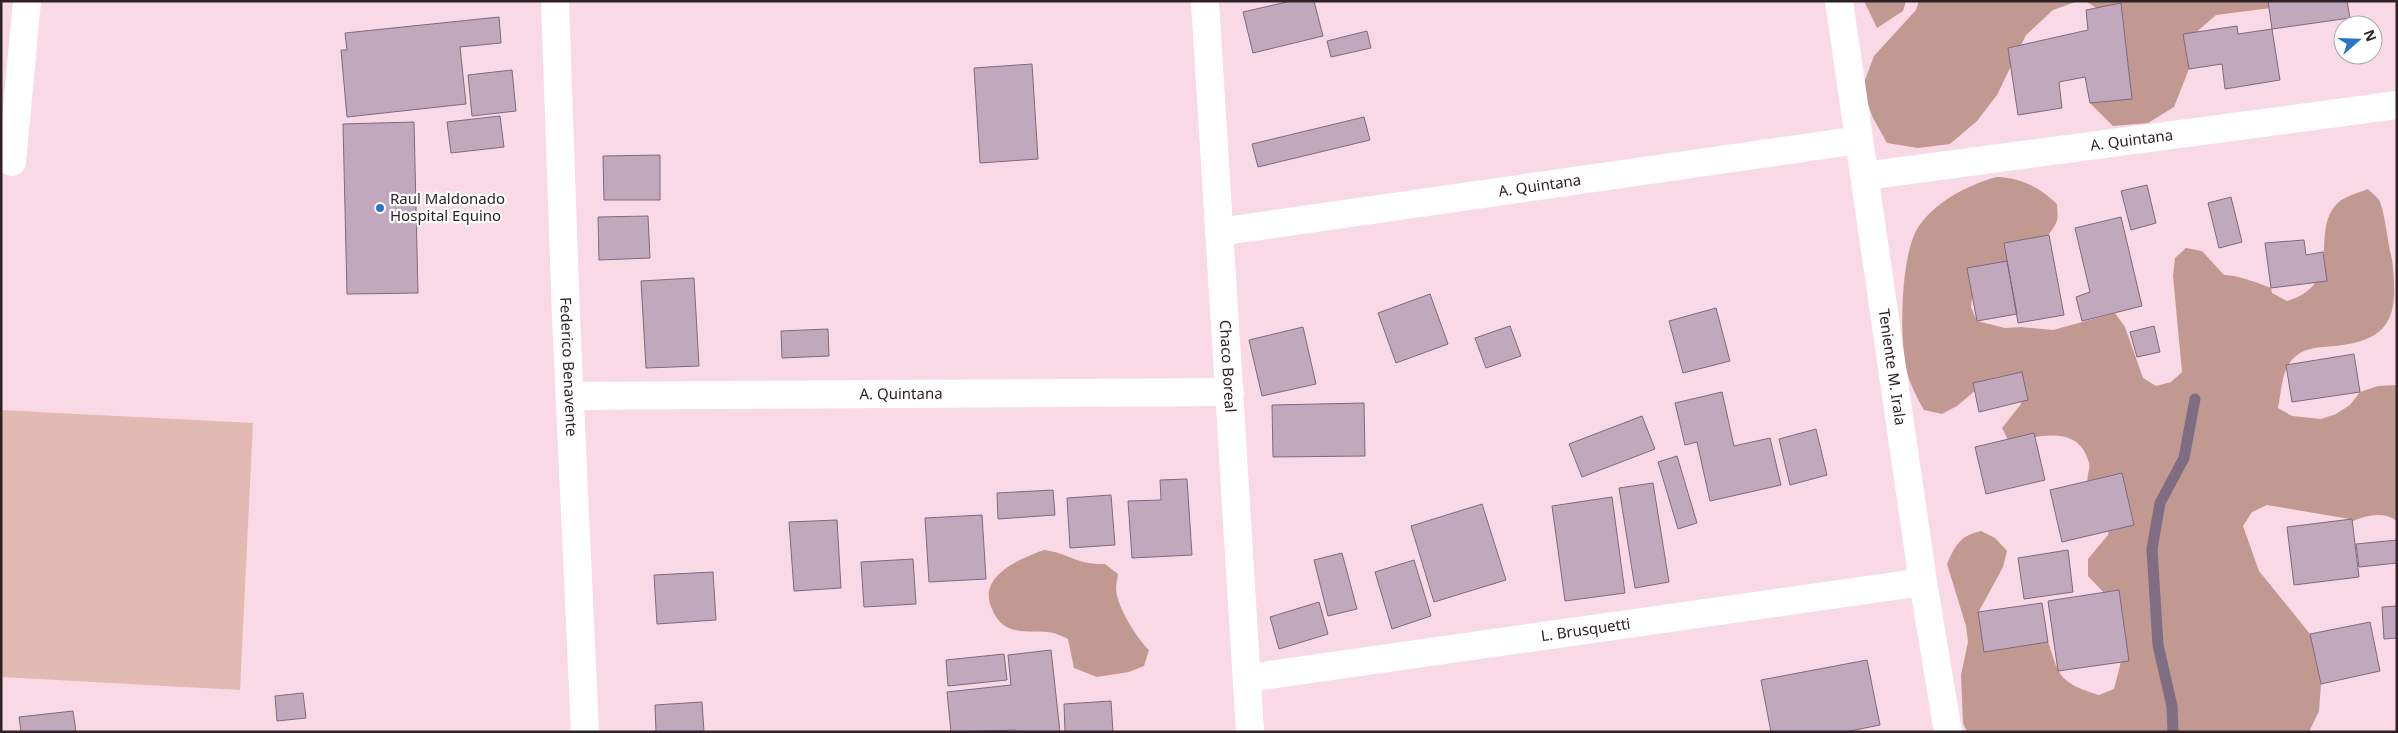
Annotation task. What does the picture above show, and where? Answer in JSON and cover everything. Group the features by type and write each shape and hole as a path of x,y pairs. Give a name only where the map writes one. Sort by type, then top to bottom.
{"street":[{"path":"12,162 27,1"},
{"name":"Federico Benavente","path":"555,1 566,317 585,732"},
{"name":"Chaco Boreal","path":"1205,1 1250,732"},
{"name":"Teniente M. Irala","path":"1839,1 1923,582 1948,732"},
{"name":"A. Quintana","path":"1865,176 2397,105"},
{"name":"A. Quintana","path":"1220,232 1858,140"},
{"name":"A. Quintana","path":"571,396 1230,392"},
{"name":"L. Brusquetti","path":"1248,678 1923,582"}],"shaded area":[{"path":"1864,1 1906,1 1903,11 1877,28"},
{"path":"1919,1 2078,1 2053,10 2026,35 1997,95 1977,121 1950,144 1918,148 1887,143 1873,118 1862,88 1874,56 1916,10"},
{"path":"2086,1 2296,1 2279,7 2216,15 2191,37 2189,69 2174,107 2148,123 2113,126 2090,103 2116,50 2109,17"},
{"path":"1997,177 2014,179 2029,184 2043,193 2057,204 2057,218 2050,233 2031,252 2007,270 1973,290 1971,307 1977,321 2005,328 2021,327 2053,330 2115,313 2125,327 2143,378 2156,386 2171,382 2182,372 2173,276 2175,258 2186,248 2202,251 2224,275 2242,278 2271,288 2272,293 2287,301 2305,293 2316,282 2324,254 2326,225 2331,212 2340,201 2368,189 2379,200 2385,220 2394,278 2392,308 2388,320 2381,330 2356,343 2310,349 2296,356 2287,367 2281,386 2278,408 2292,416 2321,419 2336,414 2350,405 2360,392 2378,386 2397,385 2397,521 2380,515 2371,516 2354,521 2329,533 2350,519 2267,505 2252,512 2243,526 2259,571 2310,634 2321,684 2319,711 2309,732 1967,732 1963,723 1961,675 1968,642 1966,626 1947,564 1956,546 1968,535 1981,531 1995,538 2007,551 2003,567 1978,613 2042,627 2058,671 2071,684 2099,695 2114,689 2126,642 2110,599 2088,576 2088,559 2108,535 2110,518 2095,500 2089,488 2087,479 2089,463 2084,450 2067,437 2044,436 2009,442 2002,428 2021,404 2023,388 2012,376 1996,377 1983,384 1957,406 1942,414 1924,410 1906,370 1902,334 1903,296 1907,260 1916,231 1931,212 1951,196"},
{"path":"1,410 253,423 240,690 1,677"},
{"path":"1044,550 1087,563 1105,564 1118,574 1116,590 1120,605 1133,630 1149,650 1144,666 1129,672 1097,677 1074,668 1068,639 1054,633 1011,629 1000,622 990,604 989,593 992,584 1005,569"}],"building":[{"path":"1291,1 1314,1 1323,36 1253,53 1243,12"},
{"path":"2268,1 2347,1 2349,15 2333,15 2333,20 2272,29"},
{"path":"2121,3 2132,99 2090,103 2085,77 2059,82 2062,108 2018,115 2008,48 2088,30 2086,10"},
{"path":"499,17 501,43 460,47 466,104 347,117 341,50 347,50 345,33"},
{"path":"2237,26 2238,34 2272,29 2280,80 2225,89 2222,64 2189,69 2183,34"},
{"path":"1367,31 1371,48 1331,57 1327,41"},
{"path":"1032,64 1038,159 980,163 974,68"},
{"path":"512,70 516,111 472,116 468,75"},
{"path":"500,116 504,147 451,153 447,122"},
{"path":"1364,117 1370,140 1258,167 1252,144"},
{"name":"Raul Maldonado Hospital Equino","path":"414,122 418,293 347,294 343,124"},
{"path":"660,155 660,200 604,200 603,156"},
{"path":"2147,185 2156,223 2131,230 2121,191"},
{"path":"2231,197 2242,242 2219,248 2208,203"},
{"path":"648,216 650,258 599,260 598,217"},
{"path":"2121,217 2142,306 2082,321 2076,297 2090,292 2075,228"},
{"path":"2049,235 2064,315 2018,323 2004,243"},
{"path":"2304,240 2306,255 2323,252 2327,281 2271,288 2265,243"},
{"path":"2007,261 2017,314 1977,321 1967,268"},
{"path":"694,278 699,366 646,368 641,281"},
{"path":"1430,294 1448,344 1396,363 1378,313"},
{"path":"1716,308 1730,361 1683,373 1669,321"},
{"path":"1510,326 1521,356 1486,368 1475,338"},
{"path":"2154,326 2160,352 2137,357 2130,332"},
{"path":"1303,327 1316,384 1262,396 1249,340"},
{"path":"828,329 829,356 782,358 781,331"},
{"path":"2354,354 2360,392 2292,402 2286,365"},
{"path":"2022,372 2028,400 1979,412 1973,383"},
{"path":"1722,392 1734,446 1770,438 1781,485 1710,501 1697,442 1685,445 1675,403"},
{"path":"1364,403 1365,456 1273,457 1272,405"},
{"path":"1642,416 1655,449 1582,477 1569,444"},
{"path":"1816,429 1827,475 1790,485 1779,439"},
{"path":"2034,433 2045,480 1986,494 1975,447"},
{"path":"1677,456 1697,523 1678,529 1658,462"},
{"path":"2122,473 2134,525 2062,542 2050,490"},
{"path":"1187,479 1192,555 1132,558 1128,501 1161,500 1160,480"},
{"path":"1653,483 1669,582 1635,588 1619,488"},
{"path":"1053,490 1055,515 998,519 997,493"},
{"path":"1111,495 1115,545 1070,548 1067,498"},
{"path":"1612,497 1625,593 1565,601 1552,506"},
{"path":"1482,504 1506,580 1434,602 1411,526"},
{"path":"982,515 986,579 929,582 925,518"},
{"path":"2352,519 2359,577 2294,585 2287,527"},
{"path":"837,520 841,588 794,591 789,522"},
{"path":"2397,540 2397,563 2359,567 2356,544"},
{"path":"2068,550 2073,592 2024,599 2018,558"},
{"path":"1342,553 1357,609 1328,616 1314,560"},
{"path":"913,559 916,604 864,607 861,562"},
{"path":"1414,560 1431,616 1392,629 1375,572"},
{"path":"713,572 716,620 657,624 654,575"},
{"path":"2119,590 2129,661 2058,671 2048,601"},
{"path":"1319,602 1328,634 1279,649 1270,617"},
{"path":"2042,603 2048,642 1984,652 1978,612"},
{"path":"2397,606 2397,638 2384,639 2382,607"},
{"path":"2370,622 2380,671 2321,684 2310,634"},
{"path":"1051,650 1060,732 1016,732 1016,730 951,732 947,692 1011,685 1008,655"},
{"path":"1004,654 1007,680 948,686 946,660"},
{"path":"1867,660 1880,725 1845,732 1771,732 1761,680"},
{"path":"303,693 306,718 277,721 275,696"},
{"path":"1111,701 1113,732 1065,732 1064,704"},
{"path":"702,702 704,732 656,732 655,705"},
{"path":"73,711 76,732 21,732 19,717"}],"waterway":[{"path":"2173,732 2172,706 2158,645 2152,549 2160,503 2184,458 2195,399"}],"place":[{"name":"Raul Maldonado Hospital Equino","path":"380,208"}]}
